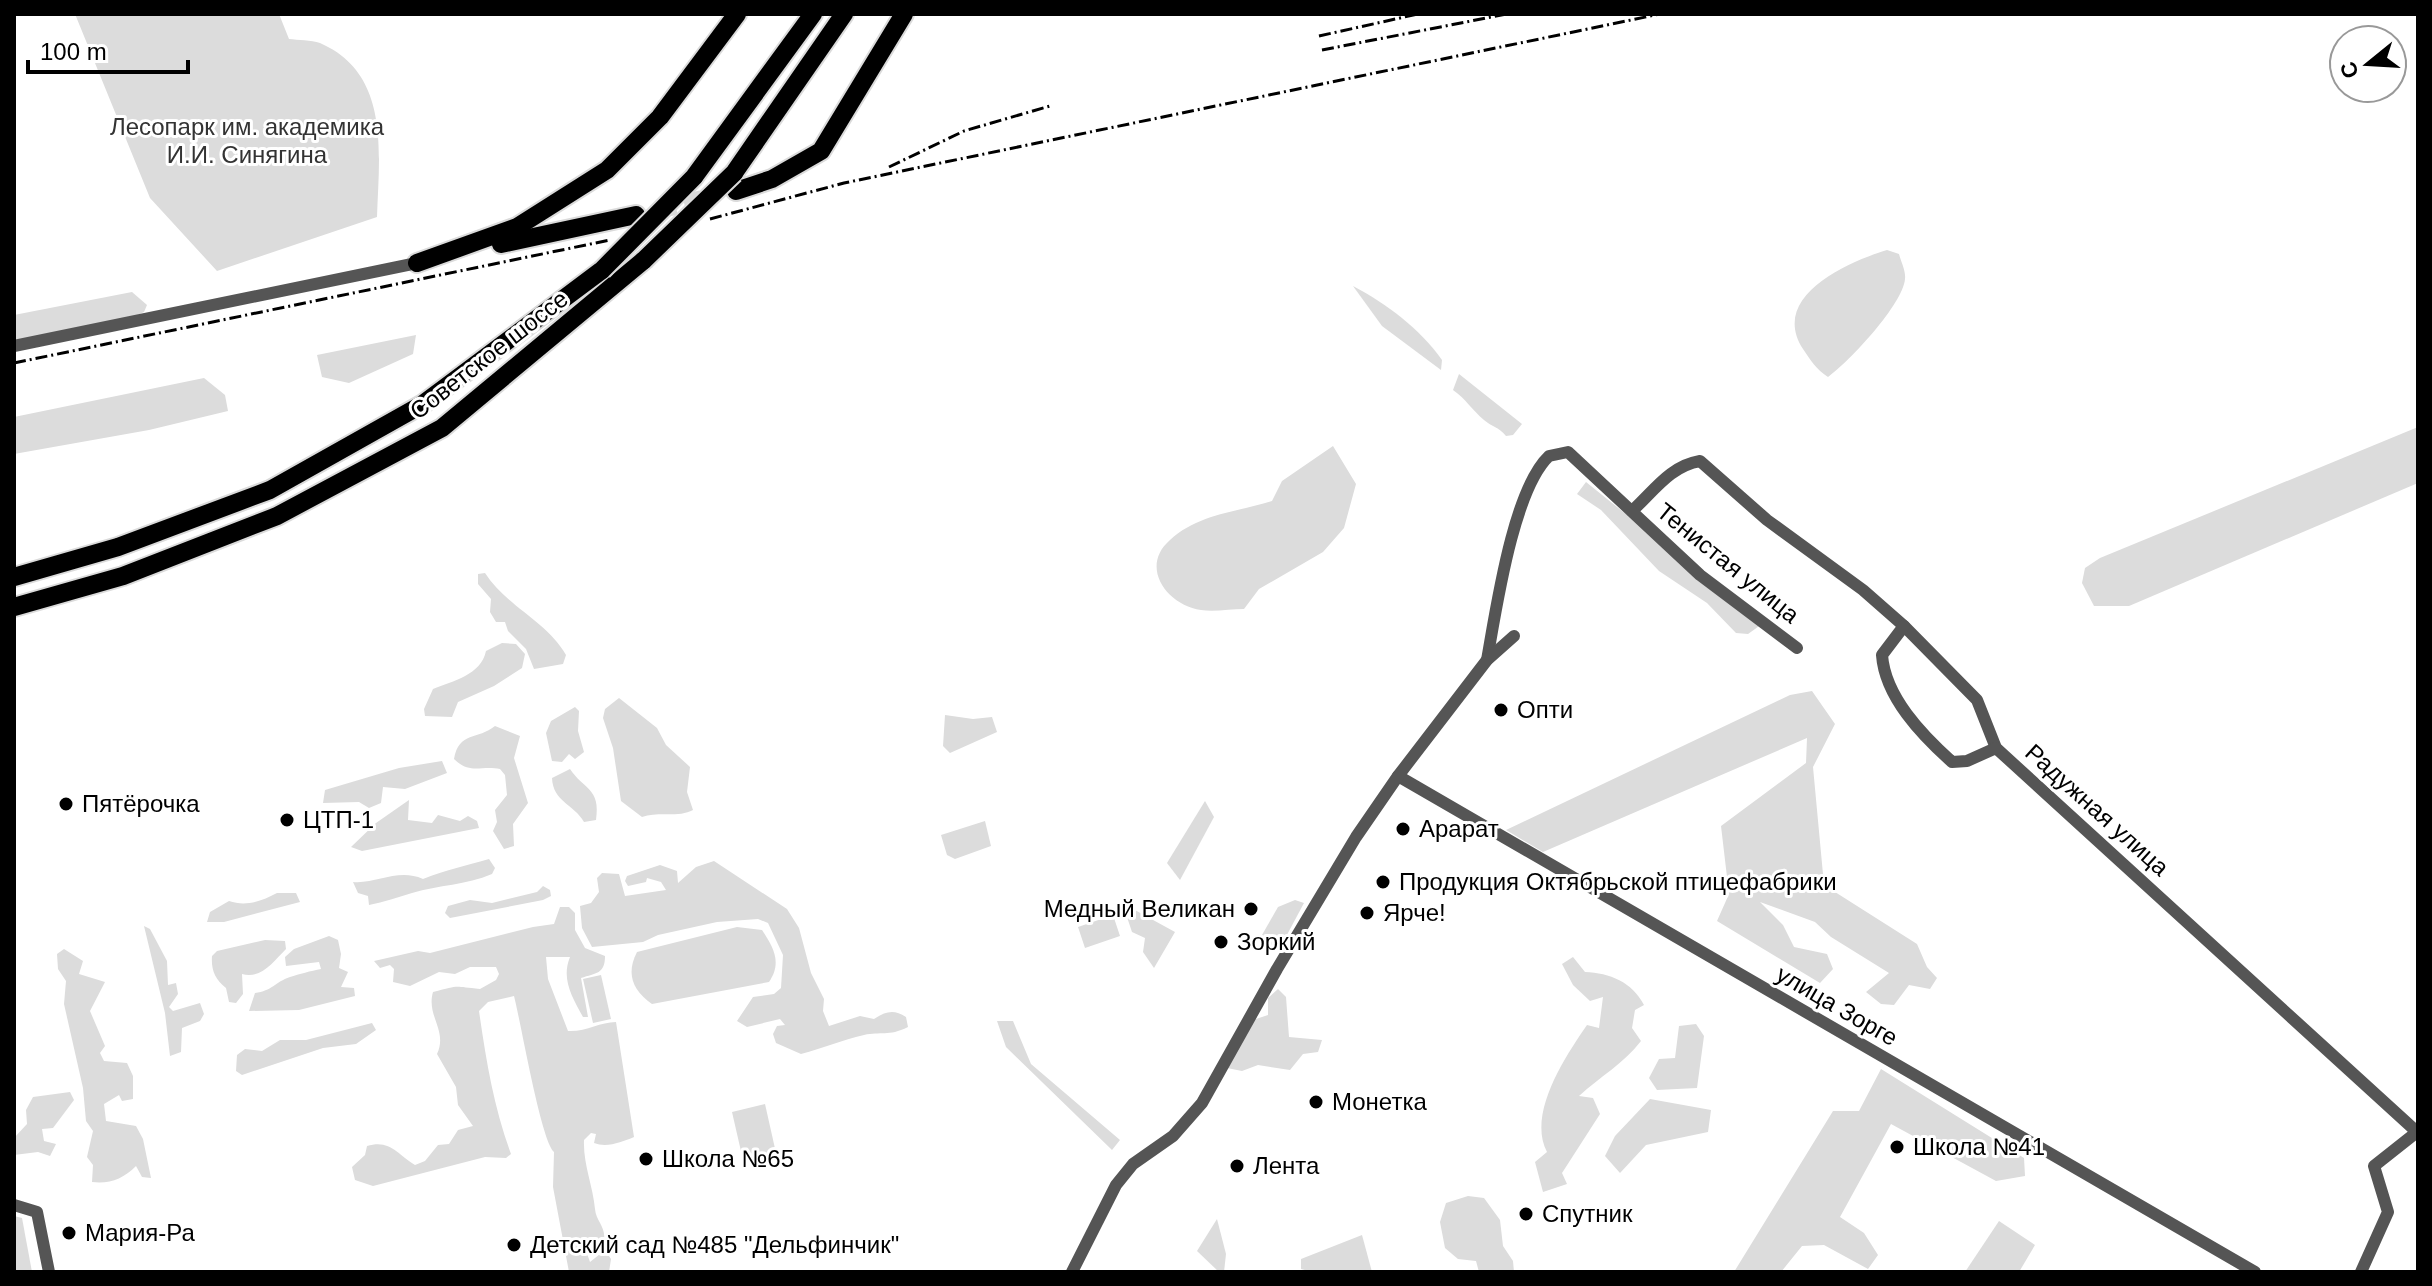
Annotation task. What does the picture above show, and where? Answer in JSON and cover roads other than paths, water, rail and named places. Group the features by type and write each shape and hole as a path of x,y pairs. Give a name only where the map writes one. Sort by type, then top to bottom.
{"highway":[{"path":"417,263 517,227 607,170 660,117 737,14"},
{"name":"Советское шоссе","path":"14,577 118,547 270,490 423,404 602,270 694,177 813,14"},
{"name":"Советское шоссе","path":"14,607 123,576 277,516 442,428 735,182 844,14"},
{"path":"735,182 772,179 821,151 904,14"},
{"path":"417,263 636,215"}],"street":[{"path":"14,346 417,263"},
{"name":"Тенистая улица","path":"1487,660 1497,600 1523,502 1540,464 1549,456 1568,452 1700,575 1797,648"},
{"name":"Радужная улица","path":"1632,511 1669,473 1683,464 1700,461 1767,520 1863,590 1904,626 1977,700 1996,748 2417,1132 2374,1166 2388,1212 2361,1272"},
{"path":"1904,626 1882,655 1883,674 1916,724 1952,762 1967,761 1996,748"},
{"path":"1072,1272 1116,1185 1133,1164 1173,1136 1202,1103 1356,837 1398,776 1487,660 1514,636"},
{"name":"улица Зорге","path":"1398,776 2255,1272"},
{"path":"14,1205 37,1212 49,1272"}],"tunnel":[{"path":"658,210 715,196"}],"railway":[{"path":"1319,36 1418,14"},
{"path":"1322,50 1507,14"},
{"path":"710,219 844,183 1660,14"},
{"path":"889,167 964,131 1050,106"},
{"path":"14,363 610,240"}],"place":[{"name":"Опти","path":"1501,710"},
{"name":"Пятёрочка","path":"66,804"},
{"name":"ЦТП-1","path":"287,820"},
{"name":"Арарат","path":"1403,829"},
{"name":"Продукция Октябрьской птицефабрики","path":"1383,882"},
{"name":"Медный Великан","path":"1251,909"},
{"name":"Ярче!","path":"1367,913"},
{"name":"Зоркий","path":"1221,942"},
{"name":"Монетка","path":"1316,1102"},
{"name":"Школа №41","path":"1897,1147"},
{"name":"Школа №65","path":"646,1159"},
{"name":"Лента","path":"1237,1166"},
{"name":"Спутник","path":"1526,1214"},
{"name":"Мария-Ра","path":"69,1233"},
{"name":"Детский сад №485 \"Дельфинчик\"","path":"514,1245"}],"park label":[{"name":"Лесопарк им. академика И.И. Синягина","path":"247,141"}]}
